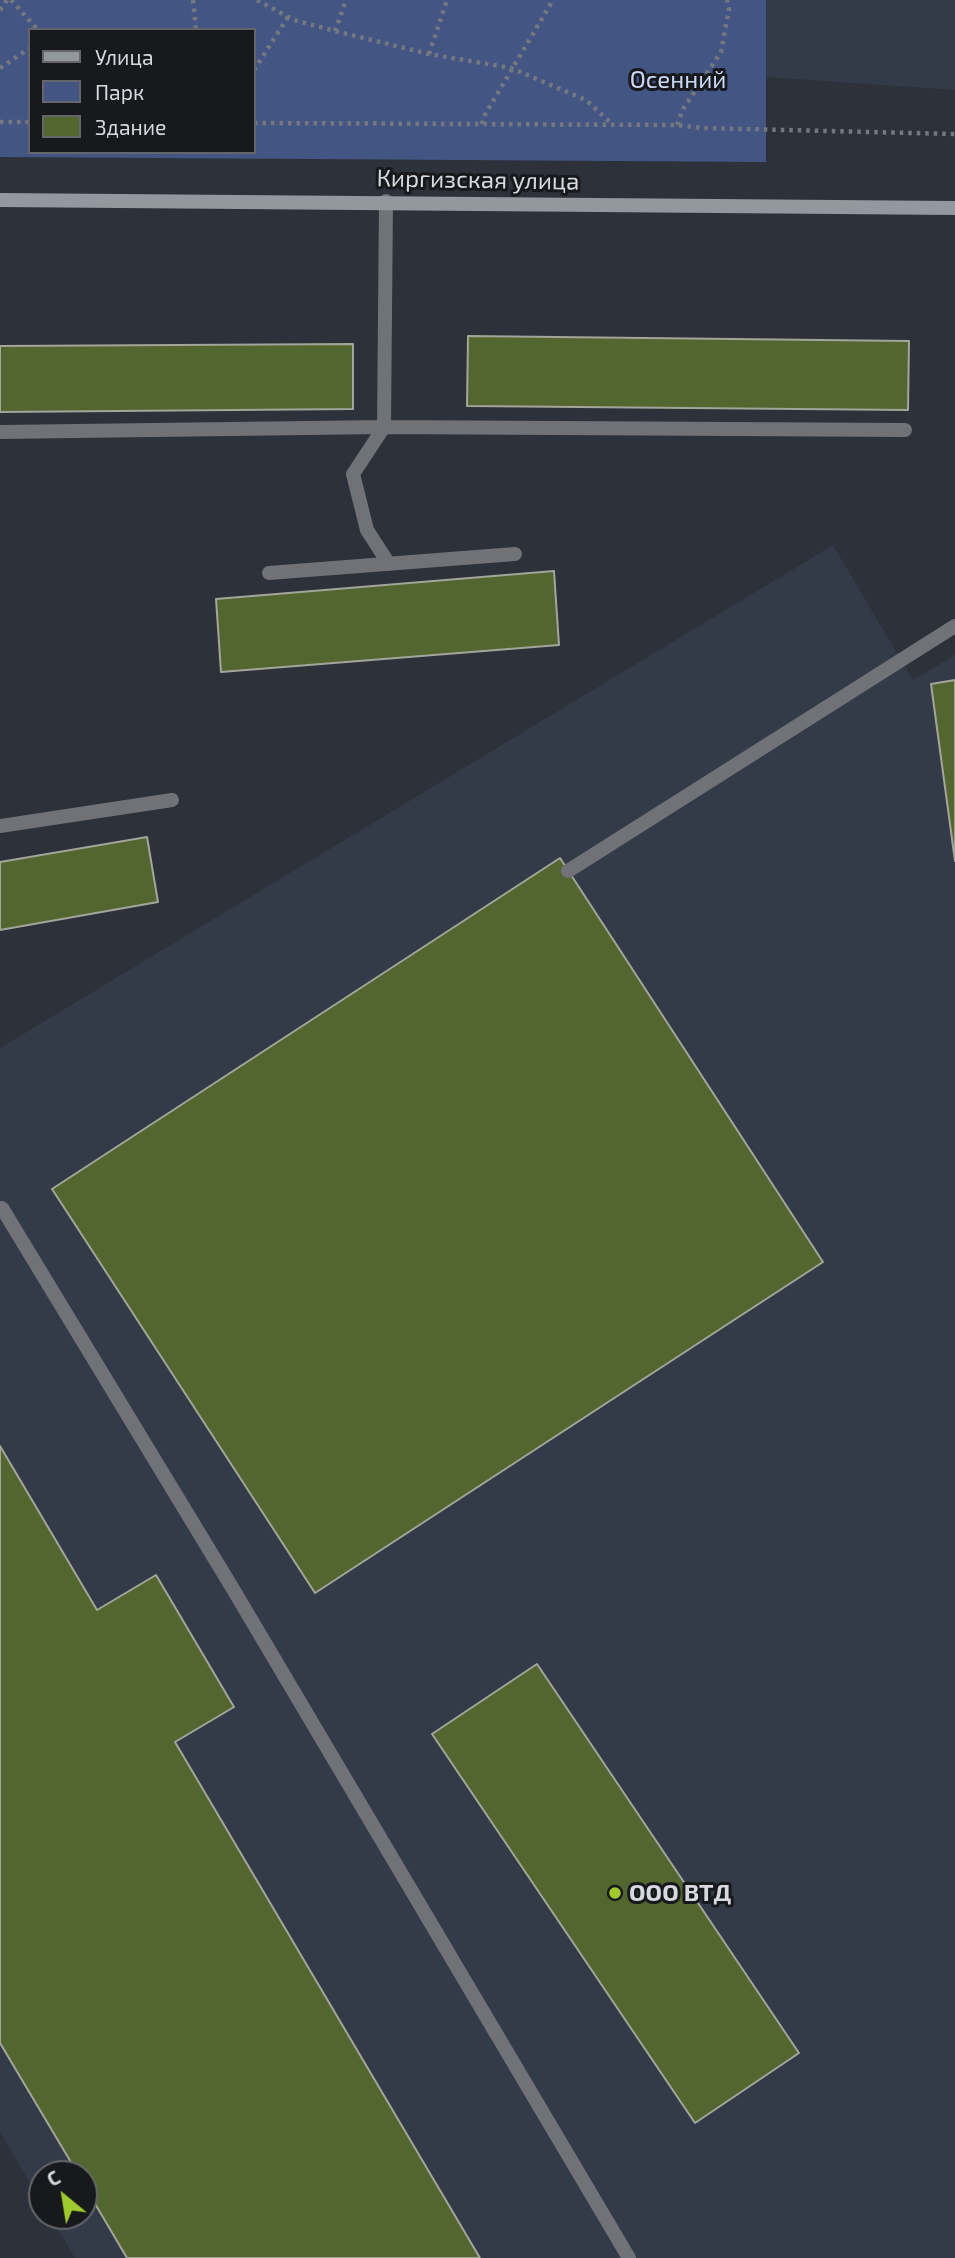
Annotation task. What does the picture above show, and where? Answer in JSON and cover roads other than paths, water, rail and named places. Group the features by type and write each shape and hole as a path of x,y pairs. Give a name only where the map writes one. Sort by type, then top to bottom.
{"main road":[{"name":"Киргизская улица","path":"0,200 386,201 955,208"}],"lane":[{"path":"386,201 384,427 353,474 367,530 389,564"},
{"path":"0,432 384,427 905,430"},
{"path":"269,573 515,554"},
{"path":"568,871 955,625"},
{"path":"0,826 172,800"},
{"path":"2,1208 233,1589 629,2258"}],"place":[{"name":"ООО ВТД","path":"615,1893"}],"park label":[{"name":"Осенний","path":"678,80"}]}
